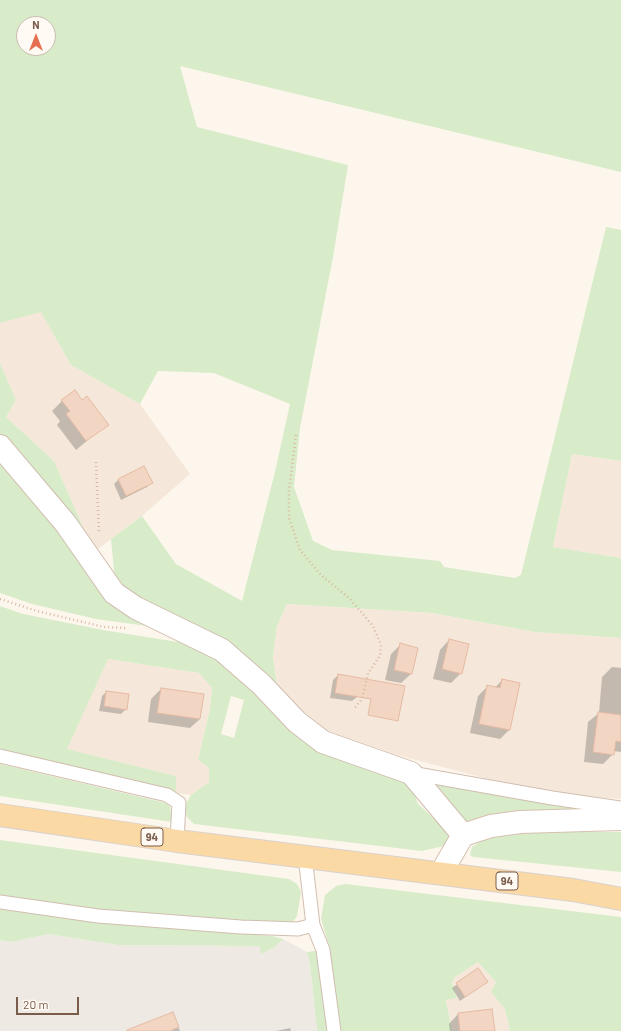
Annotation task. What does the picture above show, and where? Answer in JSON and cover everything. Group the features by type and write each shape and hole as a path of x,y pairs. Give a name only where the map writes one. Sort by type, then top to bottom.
{"main road":[{"name":"94","path":"0,815 177,841 574,890 621,900"},
{"name":"94","path":"574,890 621,891"}],"street":[{"path":"0,446 66,524 114,593 136,608 222,650 262,684 297,722 323,742 411,773 463,835"},
{"path":"441,874 463,835 491,826 520,822 621,820"}],"lane":[{"path":"0,756 167,795 179,803 177,841"},
{"path":"411,773 552,798 621,808"},
{"path":"305,856 313,925 323,950 334,1031"},
{"path":"0,902 98,916 241,927 298,929 313,925"}],"path":[{"path":"296,435 289,490 289,518 300,550 321,575 349,598 373,626 381,645 380,656 368,673 362,700 354,709"},
{"path":"96,462 99,534"},
{"path":"0,599 104,627 128,628"}],"shaded area":[{"path":"41,311 71,365 140,404 190,474 142,516 94,552 54,461 6,417 16,400 0,363 0,323"},
{"path":"572,454 621,461 621,558 553,547"},
{"path":"287,604 432,613 535,632 621,638 621,799 576,796 488,779 397,755 328,731 278,691 273,657 277,626"},
{"path":"108,659 199,673 212,688 210,709 198,760 209,768 209,782 191,795 176,793 176,776 66,749"},
{"path":"49,934 118,945 259,946 261,954 275,947 283,939 307,952 310,964 317,1031 0,1031 0,940 11,942"},
{"path":"478,962 496,982 491,992 505,1009 510,1031 452,1031 446,1000 457,998 452,983 455,977"}],"green space":[{"path":"0,0 621,0 621,172 180,66 197,127 348,165 333,257 300,428 294,487 313,541 332,550 440,561 444,567 515,578 521,575 606,227 621,230 621,461 572,454 553,547 621,558 621,638 535,632 432,613 287,604 277,626 273,657 278,691 131,596 115,581 111,539 142,516 176,564 242,601 274,476 290,404 214,373 158,371 140,404 71,365 41,312 0,323"},
{"path":"0,363 16,400 6,417 54,461 94,552 52,494 0,435"},
{"path":"0,457 147,626 96,619 32,604 0,593"},
{"path":"0,606 23,614 103,630 190,644 211,654 269,703 399,776 411,786 418,804 444,828 448,836 444,846 422,851 194,824 187,817 185,812 187,802 191,795 209,782 209,768 198,760 210,709 212,688 199,673 108,659 67,749 176,776 176,793 0,752","holes":["231,696 244,700 234,738 221,734"]},
{"path":"0,764 166,803 170,807 172,822 0,796"},
{"path":"438,784 607,810 469,823 453,815 434,791"},
{"path":"530,832 621,832 621,872 473,857 470,855 472,847 489,836"},
{"path":"0,840 289,879 297,884 301,892 297,916 293,922 263,922 68,907 0,898"},
{"path":"345,884 621,917 621,1031 510,1031 505,1009 491,992 496,982 478,962 455,977 452,983 457,998 446,1000 452,1031 317,1031 310,964 307,952 330,949 321,919 325,895 336,886"},
{"path":"0,908 186,929 272,936 283,939 275,947 261,954 259,946 118,945 49,934 11,942 0,940"}],"building":[{"path":"75,390 82,400 87,396 109,425 86,441 66,414 70,411 61,400"},
{"path":"144,466 153,483 126,496 118,479"},
{"path":"449,639 469,644 462,674 442,669"},
{"path":"400,643 418,648 412,674 394,670"},
{"path":"338,674 405,686 398,721 368,715 371,699 335,693"},
{"path":"502,679 520,683 510,730 479,724 487,685 500,688"},
{"path":"161,688 204,694 200,719 157,713"},
{"path":"106,691 129,694 127,710 104,706"},
{"path":"598,712 621,715 621,742 616,741 614,755 593,752"},
{"path":"478,968 488,982 465,997 456,983"},
{"path":"492,1009 495,1031 460,1031 458,1013"},
{"path":"173,1012 179,1027 170,1031 127,1031 127,1030"}]}
